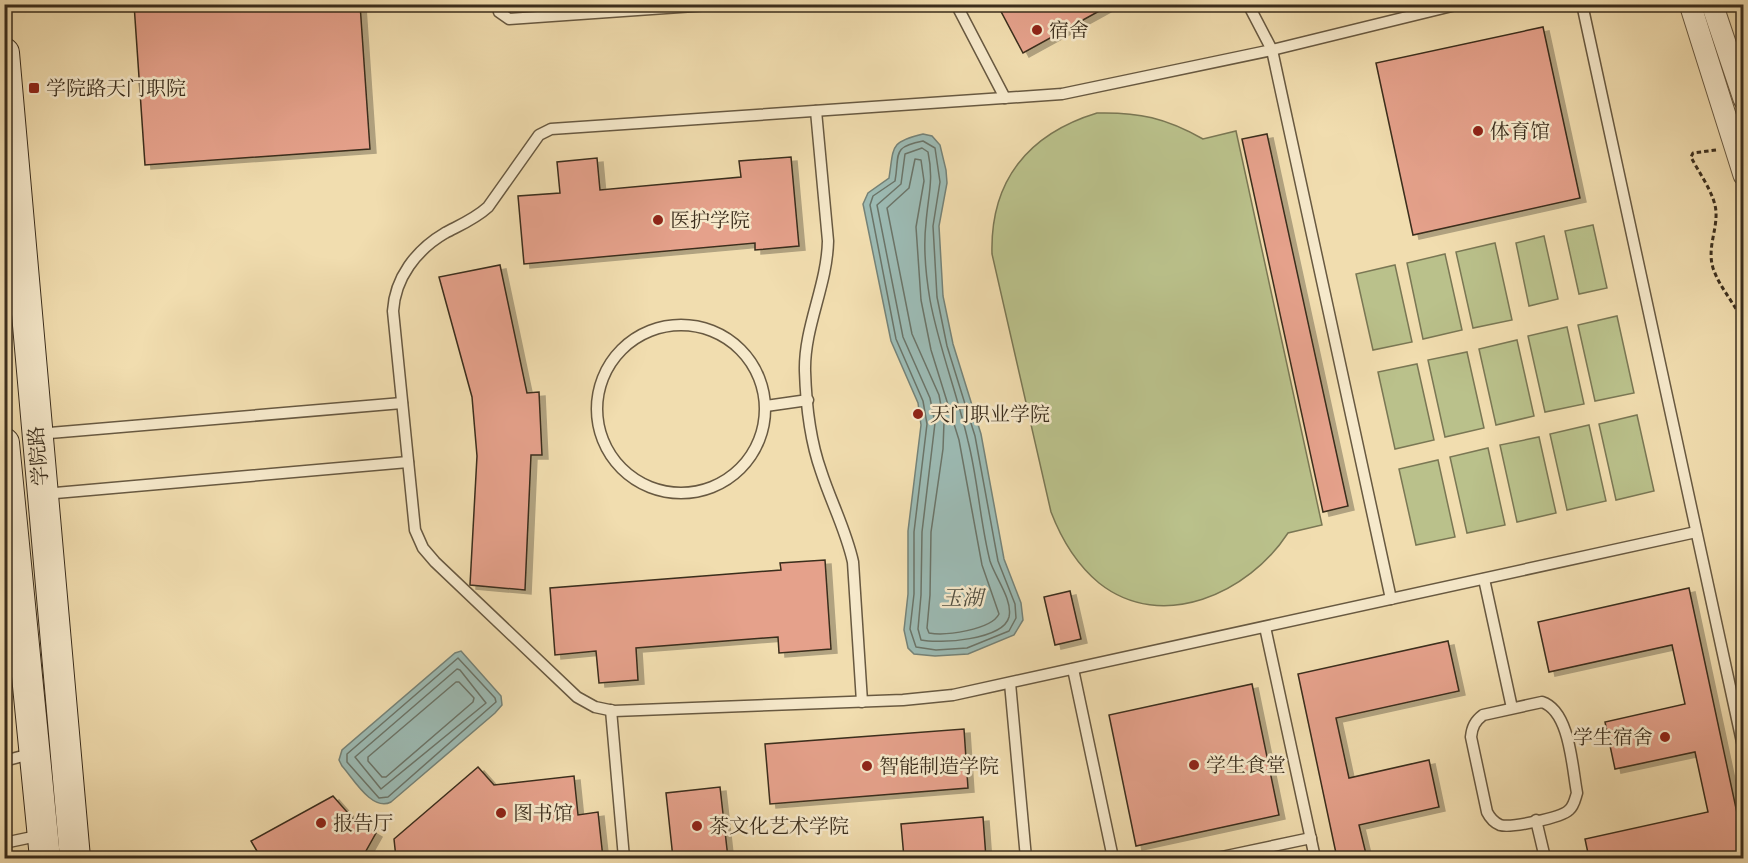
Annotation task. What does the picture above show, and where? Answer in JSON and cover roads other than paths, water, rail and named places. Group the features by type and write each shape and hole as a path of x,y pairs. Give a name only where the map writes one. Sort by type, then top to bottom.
{"main road":[{"name":"学院路","path":"4,53 75,858"},
{"name":"学院路","path":"4,443 7,521 17,630 34,753 43,847"}],"street":[{"path":"1690,4 1743,175"},
{"path":"1713,4 1743,99"}],"lane":[{"path":"497,4 499,12 509,19 723,4"},
{"path":"970,4 957,8 1005,98"},
{"path":"1248,4 1272,50 1391,599"},
{"path":"1460,4 1272,50 1087,90 1005,98 564,127 551,129 539,135 488,207 477,217 429,243 416,256 402,276 394,294 393,311 416,530 429,555 577,697 596,707 611,710 861,702 953,695 1696,532"},
{"path":"1582,4 1743,751"},
{"path":"816,111 828,241 825,278 807,341 805,371 820,469 849,540 853,561 861,702"},
{"path":"670,324 698,326 724,336 746,354 760,378 766,406 762,433 750,458 730,478 705,490 677,494 650,488 626,474 608,453 598,428 596,399 604,372 620,349 643,333 670,324"},
{"path":"766,406 808,400"},
{"path":"36,434 402,403"},
{"path":"42,494 408,462"},
{"path":"1484,579 1512,708"},
{"path":"1265,627 1315,858"},
{"path":"1073,669 1113,858"},
{"path":"1010,683 1026,858"},
{"path":"1542,702 1551,705 1563,720 1577,793 1568,811 1536,820 1509,826 1500,825 1492,820 1487,812 1471,737 1476,721 1483,715 1542,702"},
{"path":"611,710 624,858"},
{"path":"4,761 34,753"},
{"path":"1536,820 1545,858"},
{"path":"1217,858 1311,838"},
{"path":"4,843 43,847"}],"water":[{"name":"玉湖","path":"923,134 932,136 940,145 946,170 947,183 939,226 943,296 953,344 981,434 1004,559 1021,603 1023,620 1014,635 968,654 935,656 914,654 908,648 904,630 908,594 908,531 921,425 918,403 891,341 863,204 868,193 889,178 895,147 904,140"},
{"path":"461,651 501,696 502,705 391,802 384,804 370,798 342,766 339,760 342,750 455,653"}],"place":[{"name":"宿舍","path":"1037,30"},
{"name":"学院路天门职院","path":"34,88"},
{"name":"体育馆","path":"1478,131"},
{"name":"医护学院","path":"658,220"},
{"name":"天门职业学院","path":"918,414"},
{"name":"学生宿舍","path":"1665,737"},
{"name":"学生食堂","path":"1194,765"},
{"name":"智能制造学院","path":"867,766"},
{"name":"图书馆","path":"501,813"},
{"name":"报告厅","path":"321,823"},
{"name":"茶文化艺术学院","path":"697,826"}]}
